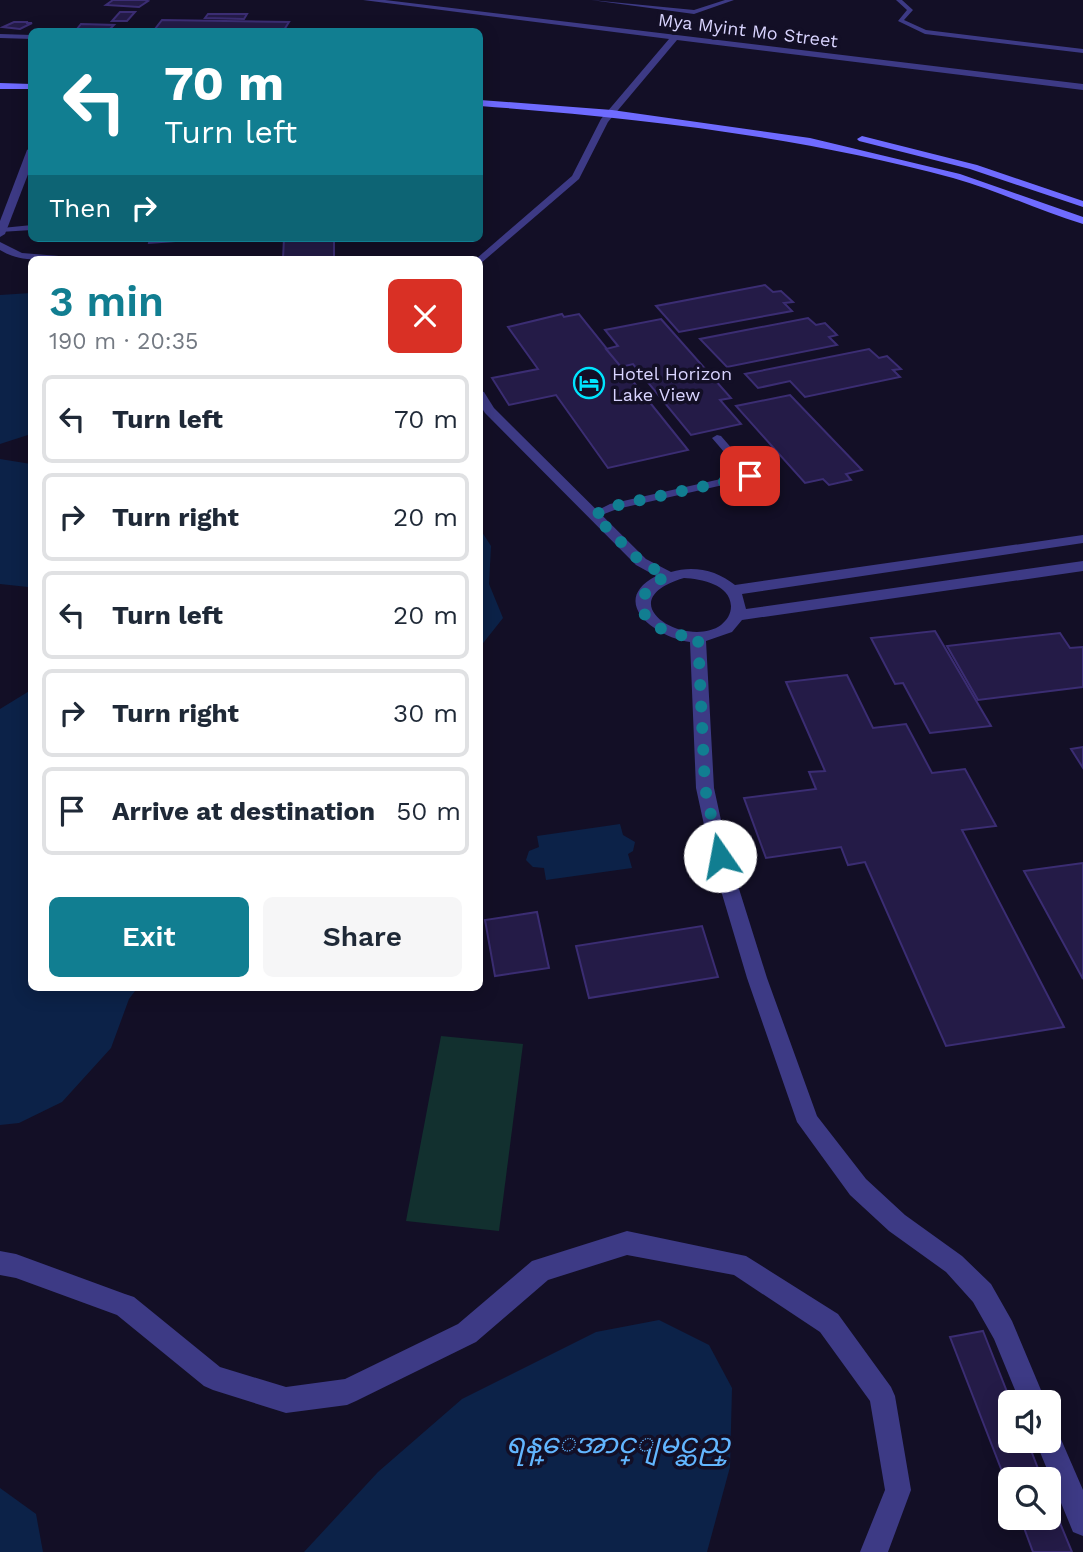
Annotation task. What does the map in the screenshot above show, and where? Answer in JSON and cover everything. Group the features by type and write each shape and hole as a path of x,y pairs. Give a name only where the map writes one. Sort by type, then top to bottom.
{"main road":[{"path":"0,86 28,87"},
{"path":"0,97 28,97"},
{"path":"605,101 632,105"},
{"path":"483,103 609,113 810,141 892,158 1024,198 1083,221"},
{"path":"846,136 972,165 1083,204"}],"street":[{"name":"Mya Myint Mo Street","path":"367,0 1083,87"},
{"path":"483,258 576,177 609,113 675,37"},
{"path":"2,225 28,160"},
{"path":"0,246 7,252 28,257"},
{"path":"483,400 489,410 641,562 667,576"},
{"path":"733,590 1083,539"},
{"path":"1043,544 1062,568"},
{"path":"739,615 1083,566"},
{"path":"684,573 703,574 720,580 733,590 740,602 739,615 731,626 716,634 698,637 669,632 648,618 642,606 643,593 652,583 667,576 684,573"},
{"path":"698,637 705,788 720,856 757,978 808,1122 858,1187 897,1223 954,1264 982,1293 1003,1330 1028,1390"},
{"path":"0,1263 16,1266 125,1307 213,1377 286,1400 347,1392 467,1333 541,1270 627,1243 738,1264 829,1323 882,1396 898,1490 874,1552"},
{"path":"1054,1453 1083,1522"}],"lane":[{"path":"594,0 694,12 732,0"},
{"path":"899,0 910,10 900,20 925,32 1083,51"},
{"path":"0,36 28,37"},
{"path":"2,225 28,227"},
{"path":"594,515 614,506 750,476 717,438"}],"green space":[{"path":"441,1036 523,1044 499,1231 406,1221"}],"water":[{"path":"28,293 28,435 0,444 0,295"},
{"path":"0,459 28,464 28,587 0,584"},
{"path":"483,534 491,546 489,584 503,618 483,643"},
{"path":"28,692 28,991 135,991 129,999 111,1048 62,1102 19,1123 0,1125 0,709"},
{"path":"620,824 623,835 635,842 633,851 628,854 632,868 546,880 544,868 533,867 526,860 529,851 539,847 537,836"},
{"name":"ရန္ေအာင္ျမင္ဆည္","path":"659,1320 709,1345 732,1388 730,1467 707,1552 304,1552 378,1472 462,1399 596,1332"},
{"path":"0,1488 36,1514 43,1552 0,1552"}],"building":[{"path":"113,0 148,1 139,7 106,5"},
{"path":"120,12 135,12 127,21 112,21"},
{"path":"208,14 247,14 244,19 205,18"},
{"path":"162,20 289,22 285,28 156,28"},
{"path":"14,22 32,23 20,29 3,27"},
{"path":"81,24 114,25 111,28 78,28"},
{"path":"284,242 334,242 334,256 283,256"},
{"path":"765,285 773,292 781,291 793,302 784,303 792,311 679,332 656,306"},
{"path":"562,314 564,317 579,314 688,450 608,468 556,395 509,405 492,378 538,369 508,327"},
{"path":"808,318 816,325 825,323 837,335 829,337 837,345 727,367 700,339"},
{"path":"661,319 731,398 720,400 741,424 691,435 633,364 621,367 606,349 618,346 605,330"},
{"path":"869,349 879,358 887,356 901,369 893,370 900,377 805,397 790,381 758,388 745,374"},
{"path":"790,395 862,470 846,474 851,480 829,485 823,479 805,483 736,406"},
{"path":"935,631 991,726 930,733 903,683 895,684 871,638"},
{"path":"1060,633 1070,648 1083,647 1083,687 978,700 947,646"},
{"path":"847,675 873,728 906,724 932,773 965,769 996,826 962,830 1064,1027 946,1046 865,862 848,865 841,847 766,858 744,798 816,789 809,772 825,771 786,682"},
{"path":"1083,747 1083,768 1071,749"},
{"path":"1083,863 1083,979 1024,871"},
{"path":"537,912 549,968 495,976 485,920"},
{"path":"702,926 718,977 589,998 576,946"},
{"path":"983,1331 1006,1390 998,1390 998,1453 1032,1453 1037,1467 1000,1467 950,1337"},
{"path":"1061,1525 1072,1552 1033,1552 1025,1530 1061,1530"}],"place":[{"name":"Hotel Horizon Lake View","path":"589,383"}],"route":[{"path":"720,856 705,788 698,637 678,635 660,628 648,618 642,606 643,593 652,583 667,576 641,562 594,515 614,506 750,476"}]}
